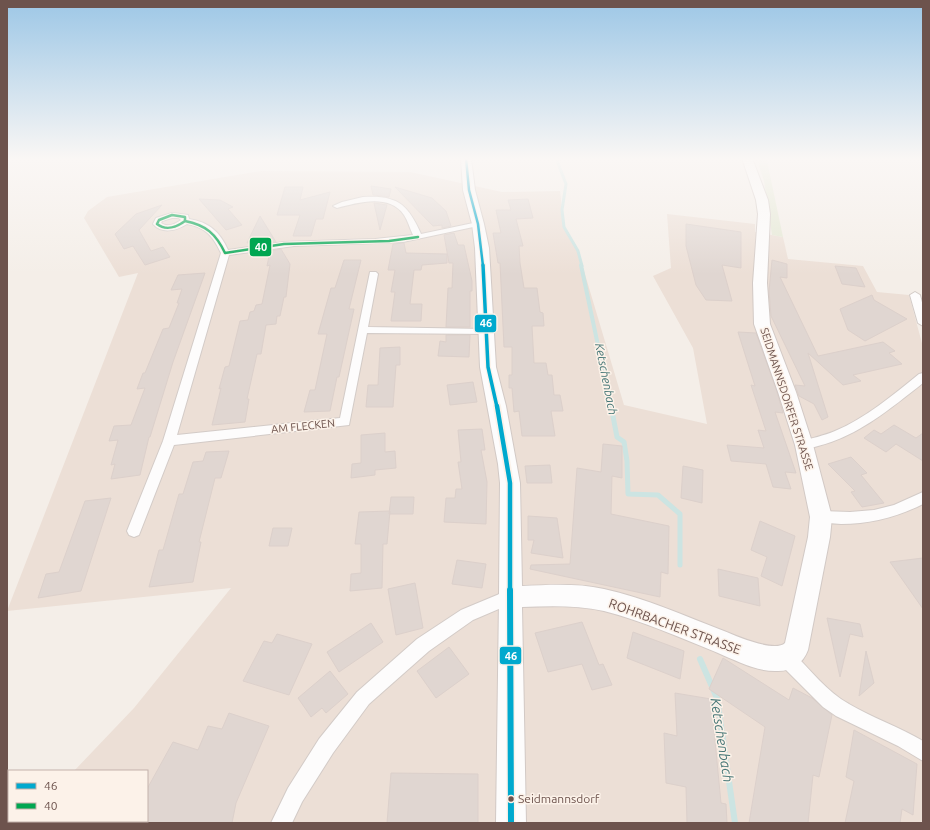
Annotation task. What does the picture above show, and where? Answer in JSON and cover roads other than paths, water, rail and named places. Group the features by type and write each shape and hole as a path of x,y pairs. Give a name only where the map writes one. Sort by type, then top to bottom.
{"street":[{"path":"471,197 478,224 482,248 488,367 500,420 510,482 509,597 511,823"},
{"name":"SEIDMANNSDORFER STRASSE","path":"761,197 764,214 760,283 762,324 787,392 804,445 821,517 819,537 799,638 796,650 792,655 786,658"},
{"path":"336,206 352,201 368,199 383,200 397,205 406,212 418,236"},
{"path":"134,531 169,441 225,253 218,238 212,230 204,225 185,221"},
{"path":"225,253 252,248 305,242 376,242 418,236 478,224"},
{"name":"AM FLECKEN","path":"169,441 345,422 373,274"},
{"path":"915,295 923,323"},
{"path":"362,330 486,332"},
{"path":"804,445 844,432 884,407 923,377"},
{"path":"821,517 853,519 884,514 900,510 923,498"},
{"name":"ROHRBACHER STRASSE","path":"280,823 295,795 326,746 363,698 429,641 467,615 509,597 558,595 603,600 647,613 754,655 772,659 786,658"},
{"path":"786,658 829,701 842,710 904,740 923,752"}],"waterway":[{"name":"Ketschenbach","path":"564,197 562,210 564,227 578,251 582,266"},
{"name":"Ketschenbach","path":"581,265 611,407"},
{"name":"Ketschenbach","path":"611,406 617,437 624,442 627,461 628,494 658,495 680,514 680,565"},
{"name":"Ketschenbach","path":"700,659 717,698 735,823"}],"place":[{"name":"Seidmannsdorf","path":"511,799"}]}
